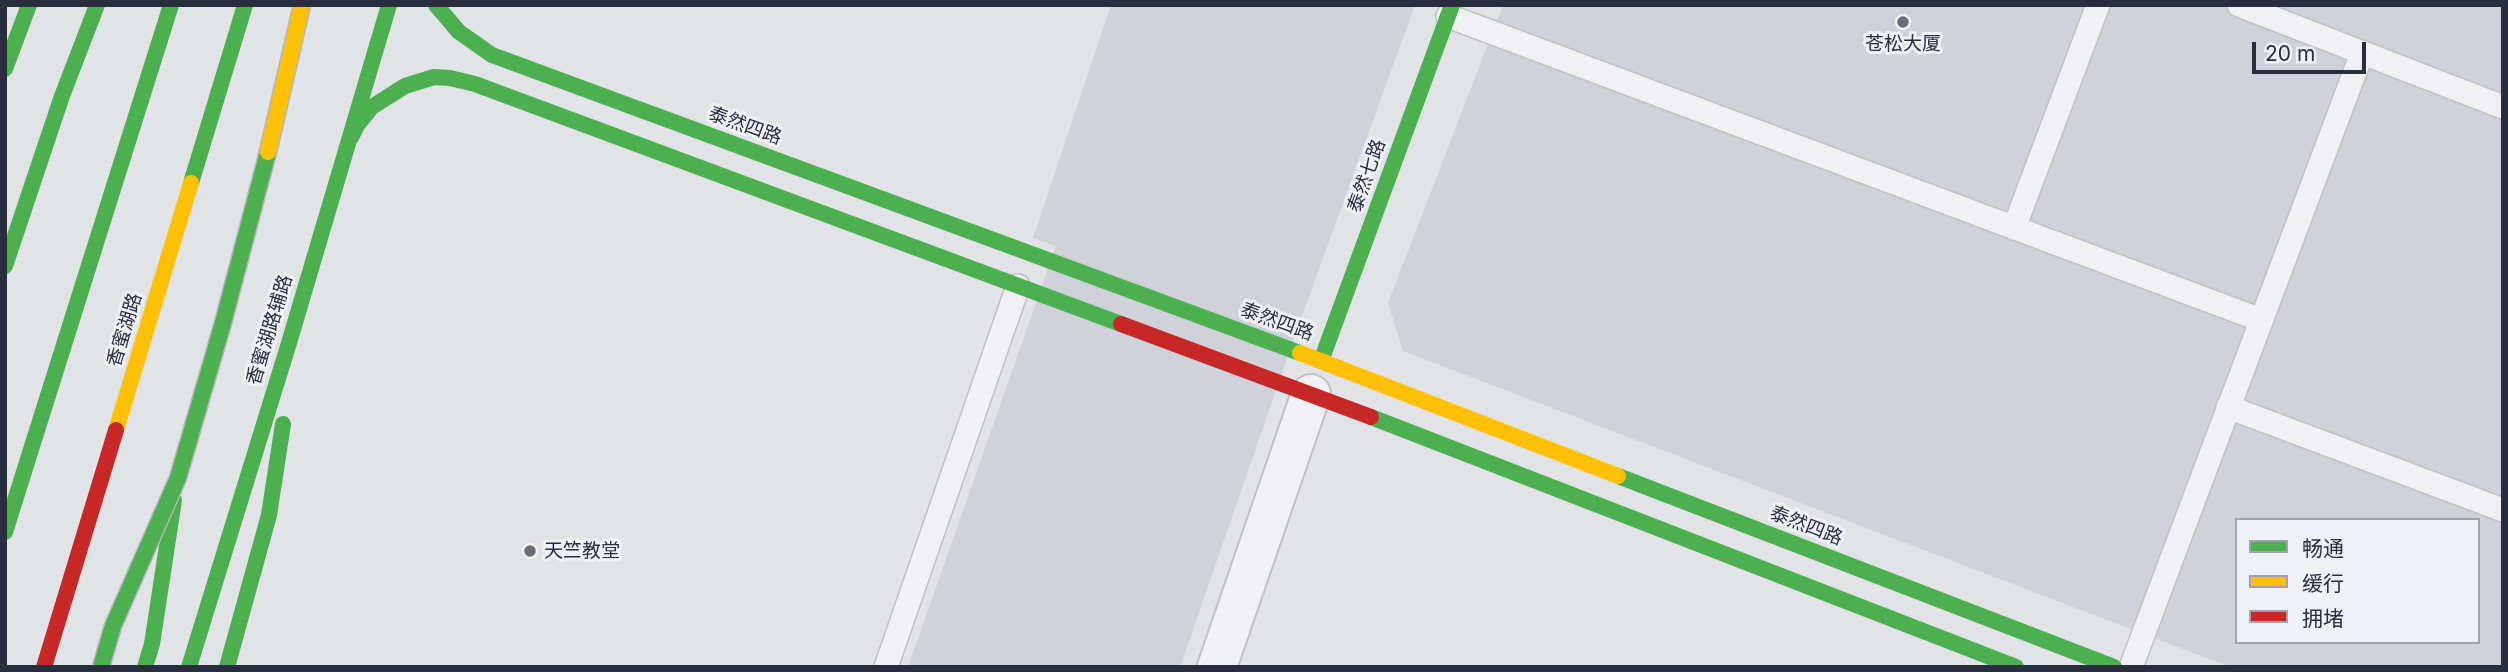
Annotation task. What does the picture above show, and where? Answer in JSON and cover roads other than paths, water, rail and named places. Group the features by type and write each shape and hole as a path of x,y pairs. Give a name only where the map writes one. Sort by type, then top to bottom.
{"main road":[{"path":"5,69 29,5"},
{"path":"5,266 62,96 97,5"},
{"path":"5,532 171,5"},
{"name":"香蜜湖路","path":"44,667 245,5"},
{"path":"145,667 152,644 178,478 223,323 281,101 302,5"},
{"name":"香蜜湖路辅路","path":"189,667 389,5"},
{"name":"泰然四路","path":"436,5 459,32 492,55 1316,378 2016,667"},
{"name":"泰然七路","path":"1316,378 1450,11"},
{"name":"泰然四路","path":"347,144 365,115 392,92 418,80 450,78 475,85 1018,286 1316,378 2114,667"},
{"path":"227,667 269,515 280,454 289,343"},
{"path":"101,667 113,626 178,478"}],"street":[{"path":"1217,667 1316,378"}],"lane":[{"path":"2014,228 2098,5"},
{"path":"2239,5 2503,107"},
{"path":"1450,11 2261,320"},
{"path":"2131,667 2362,52"},
{"path":"886,667 1018,286"},
{"path":"2228,407 2503,510"}],"place":[{"name":"苍松大厦","path":"1903,22"},
{"name":"天竺教堂","path":"530,551"}]}
